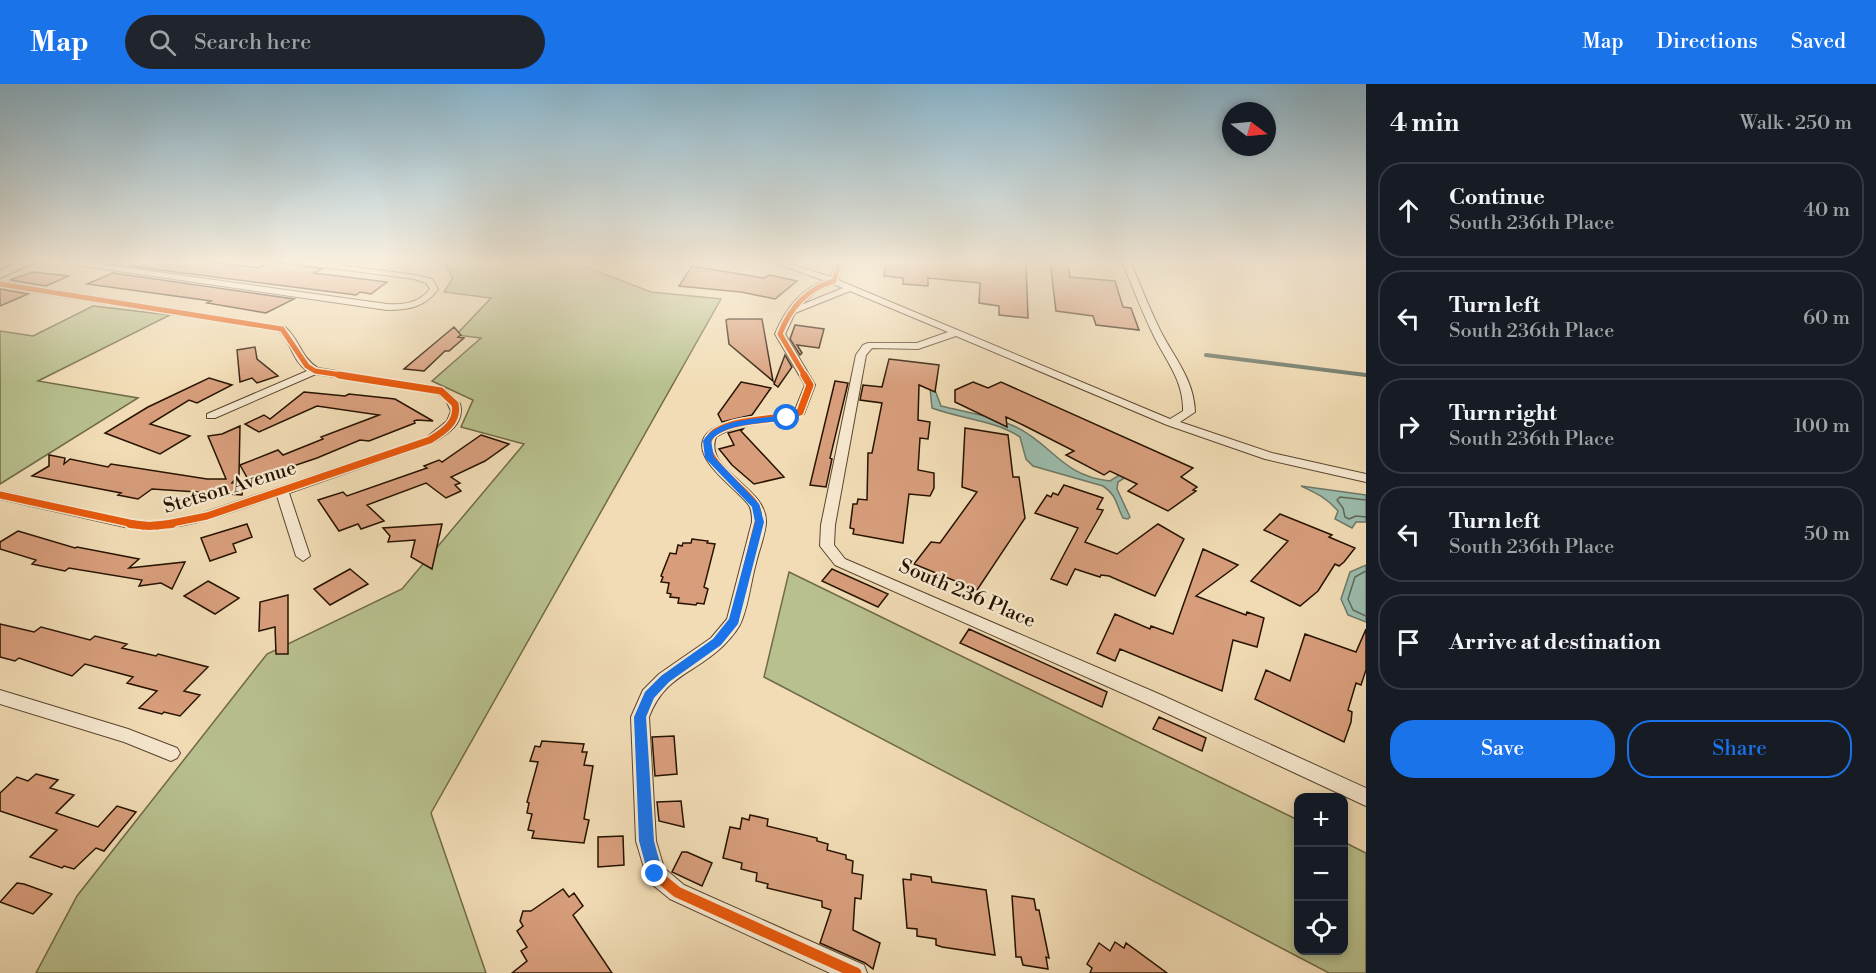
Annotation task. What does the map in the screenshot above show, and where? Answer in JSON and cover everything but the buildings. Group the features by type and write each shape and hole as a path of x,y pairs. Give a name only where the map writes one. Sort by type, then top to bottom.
{"street":[{"path":"116,302 282,329 288,333 296,355 305,366 315,371"},
{"path":"354,302 379,306 407,306 417,302"},
{"path":"797,302 790,311 780,334 810,385 800,412 773,421 726,427 712,433 707,441 710,458 756,506 759,522 734,621 717,642 649,695 640,717 646,841 655,874 677,892 856,973"},
{"path":"790,311 812,302"},
{"path":"885,302 1171,423 1269,456 1366,478"},
{"path":"1144,302 1162,343 1184,377 1190,395 1189,412 1171,423"},
{"name":"South 236 Place","path":"957,332 918,346 871,345 866,347 861,355 828,525 827,546 840,562 1153,699 1366,797"},
{"path":"211,416 315,371"},
{"name":"Stetson Avenue","path":"0,495 154,527 175,525 430,440 443,432 456,418 457,406 451,397 441,391 315,371"},
{"path":"282,491 303,556"},
{"path":"0,698 128,736 171,753"}],"green space":[{"path":"487,302 719,302 431,813 486,973 36,973 77,896 267,654 402,589 524,444 461,427 473,400 432,381 481,338 456,335"},
{"path":"93,306 170,315 38,381 138,398 0,484 0,331 33,336"},
{"path":"789,572 1294,818 1294,955 764,677"},
{"path":"1348,844 1366,853 1366,973 1329,973 1295,955 1348,955"}],"water":[{"path":"930,388 935,390 941,406 988,417 1016,427 1040,442 1069,466 1094,478 1110,481 1140,462 1143,466 1118,482 1117,489 1130,517 1123,518 1114,497 1103,486 1033,466 1026,459 1020,437 1010,431 932,408"},
{"path":"1301,486 1366,495 1366,522 1356,522 1352,528 1335,519 1338,511 1334,506 1321,496"},
{"path":"1366,565 1366,622 1348,615 1341,599 1350,572"}],"waterway":[{"path":"1206,355 1366,375"}],"cycle path":[{"path":"0,495 134,525 179,523 222,511 430,440 451,424 457,411 455,404 441,391 315,371 302,361 287,333 282,329 116,302"},
{"path":"798,302 788,316 780,334 810,385 800,412 790,416 722,428 710,436 707,445 717,466 755,504 759,522 734,621 717,642 665,679 649,695 640,717 646,841 655,874 677,892 856,973"}],"route":[{"path":"655,874 646,841 640,717 649,695 665,679 717,642 734,621 759,522 756,506 710,458 707,441 712,433 726,427 787,418"}]}
